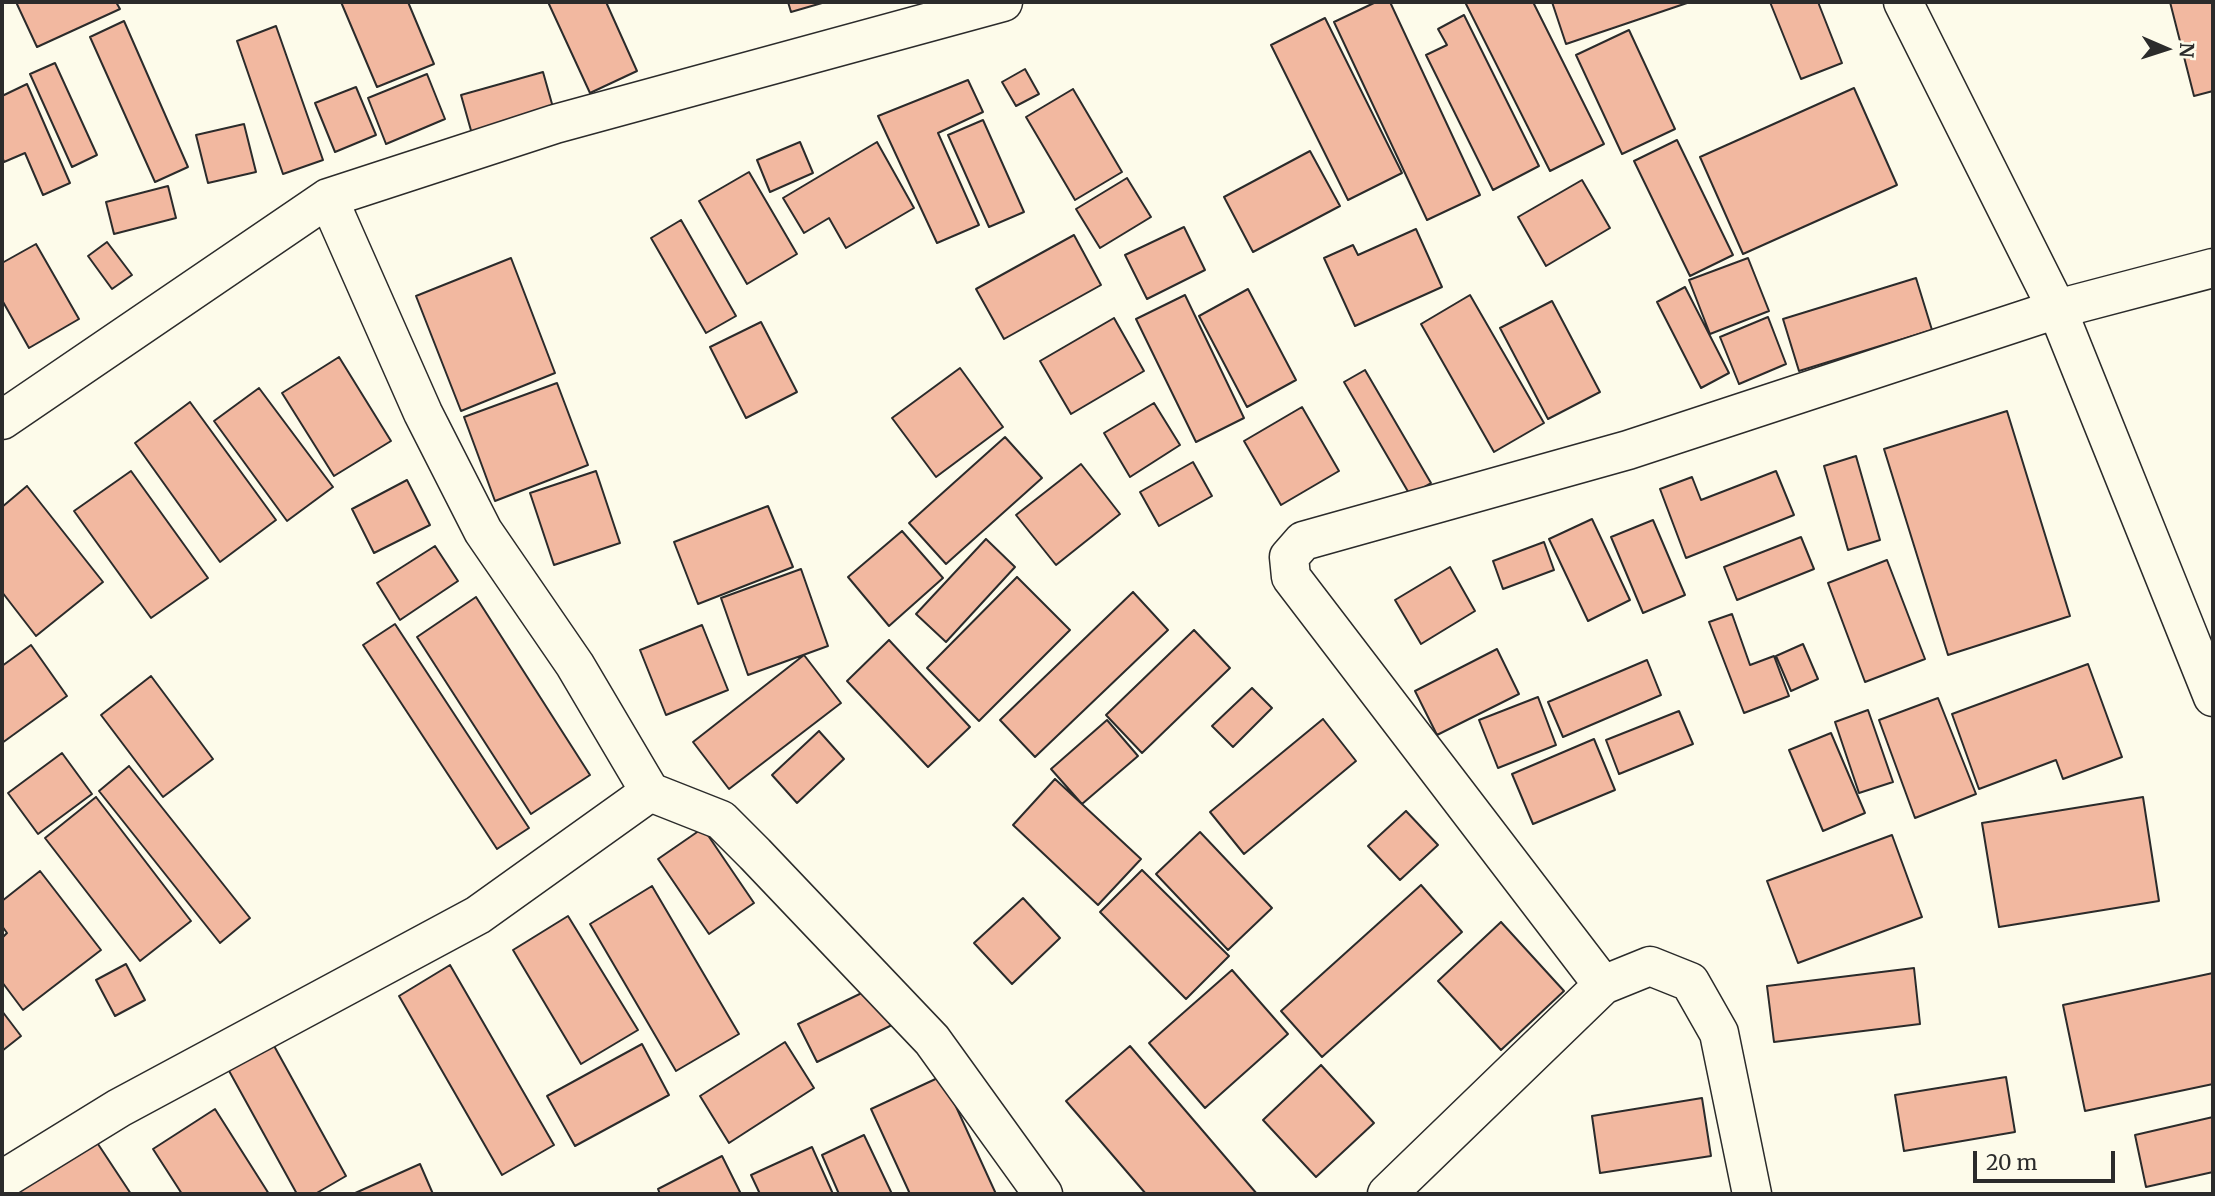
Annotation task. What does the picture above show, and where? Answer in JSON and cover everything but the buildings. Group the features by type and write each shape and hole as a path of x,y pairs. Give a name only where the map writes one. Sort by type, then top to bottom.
{"street":[{"path":"2,420 328,198 555,124 1003,2"},
{"path":"1903,2 2057,309 2213,697"},
{"path":"328,198 424,413 484,531 575,665 650,792 721,820 755,854 932,1040 1042,1194"},
{"path":"1603,985 1291,577 1289,557 1303,541 1629,450 2057,309 2213,268"},
{"path":"2,1180 119,1108 478,915 650,792"},
{"path":"1387,1194 1603,985 1650,966 1690,982 1719,1033 1752,1194"}]}
